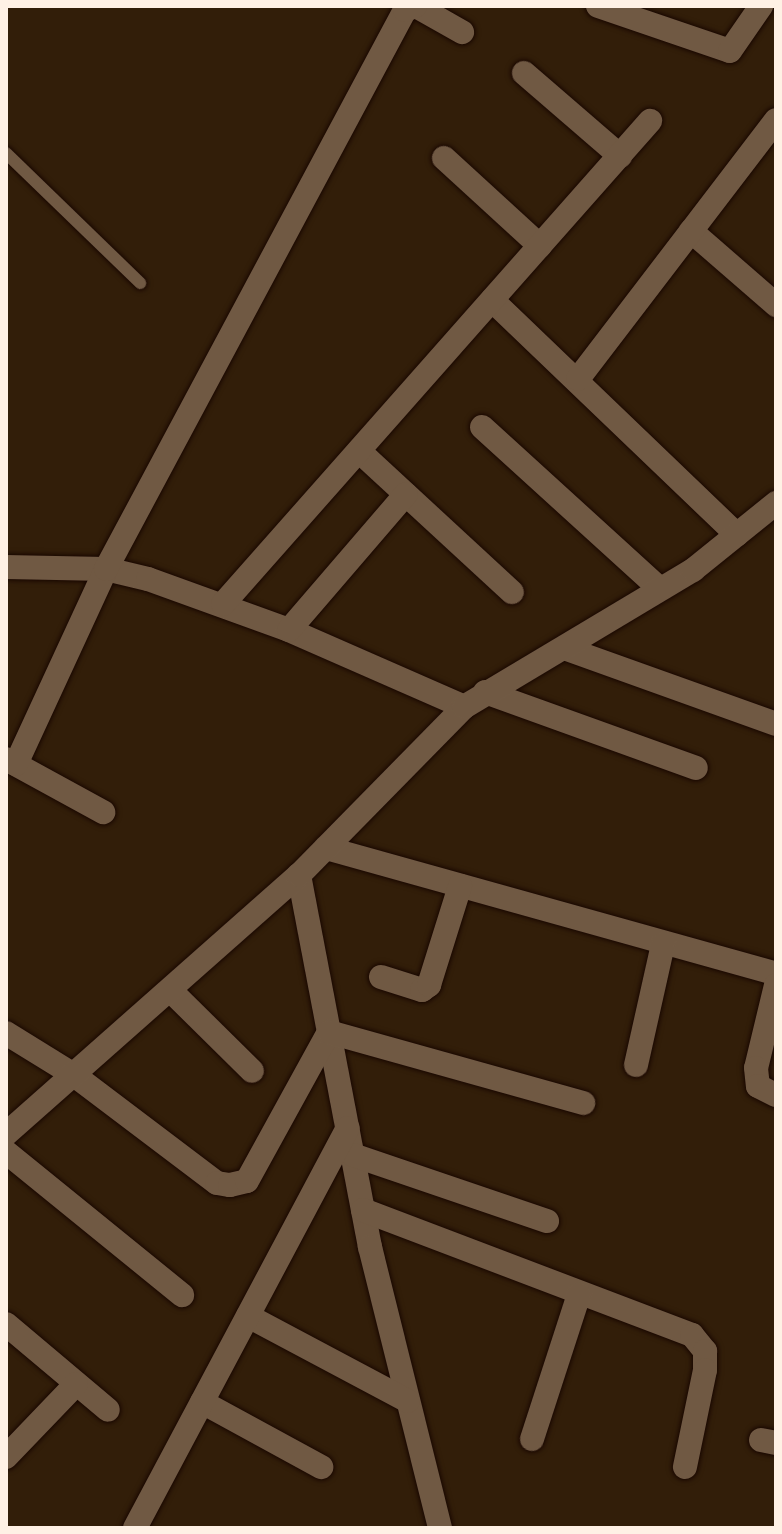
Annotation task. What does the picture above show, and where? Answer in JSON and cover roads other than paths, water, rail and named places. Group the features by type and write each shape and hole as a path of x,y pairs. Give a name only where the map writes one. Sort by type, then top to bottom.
{"street":[{"path":"103,812 11,762 106,569 405,10 415,6 462,32"},
{"path":"598,6 730,51 763,17"},
{"path":"524,73 620,156"},
{"path":"578,379 776,120"},
{"path":"223,604 650,121"},
{"path":"444,158 540,246"},
{"path":"691,231 776,305"},
{"path":"492,300 578,379 737,535"},
{"path":"482,427 659,588"},
{"path":"359,451 512,592"},
{"path":"289,630 406,494"},
{"path":"6,1134 16,1112 74,1075 299,875 464,707 659,588 737,535 776,503"},
{"path":"6,567 106,569 223,604 464,707"},
{"path":"564,648 776,724"},
{"path":"485,692 696,768"},
{"path":"326,848 776,974"},
{"path":"299,875 363,1210 440,1528"},
{"path":"381,977 422,990 429,985 460,886"},
{"path":"636,1065 663,944"},
{"path":"776,985 756,1068 758,1086 776,1095"},
{"path":"170,990 252,1071"},
{"path":"6,1033 74,1075 217,1183 230,1185 247,1181 329,1032"},
{"path":"329,1032 583,1103"},
{"path":"135,1528 348,1128"},
{"path":"6,1152 182,1295"},
{"path":"353,1155 547,1221"},
{"path":"363,1210 692,1335 705,1351 685,1467"},
{"path":"532,1439 579,1294"},
{"path":"248,1316 408,1401"},
{"path":"6,1324 108,1410"},
{"path":"6,1457 76,1384"},
{"path":"202,1402 321,1467"}],"lane":[{"path":"6,153 140,283"}]}
